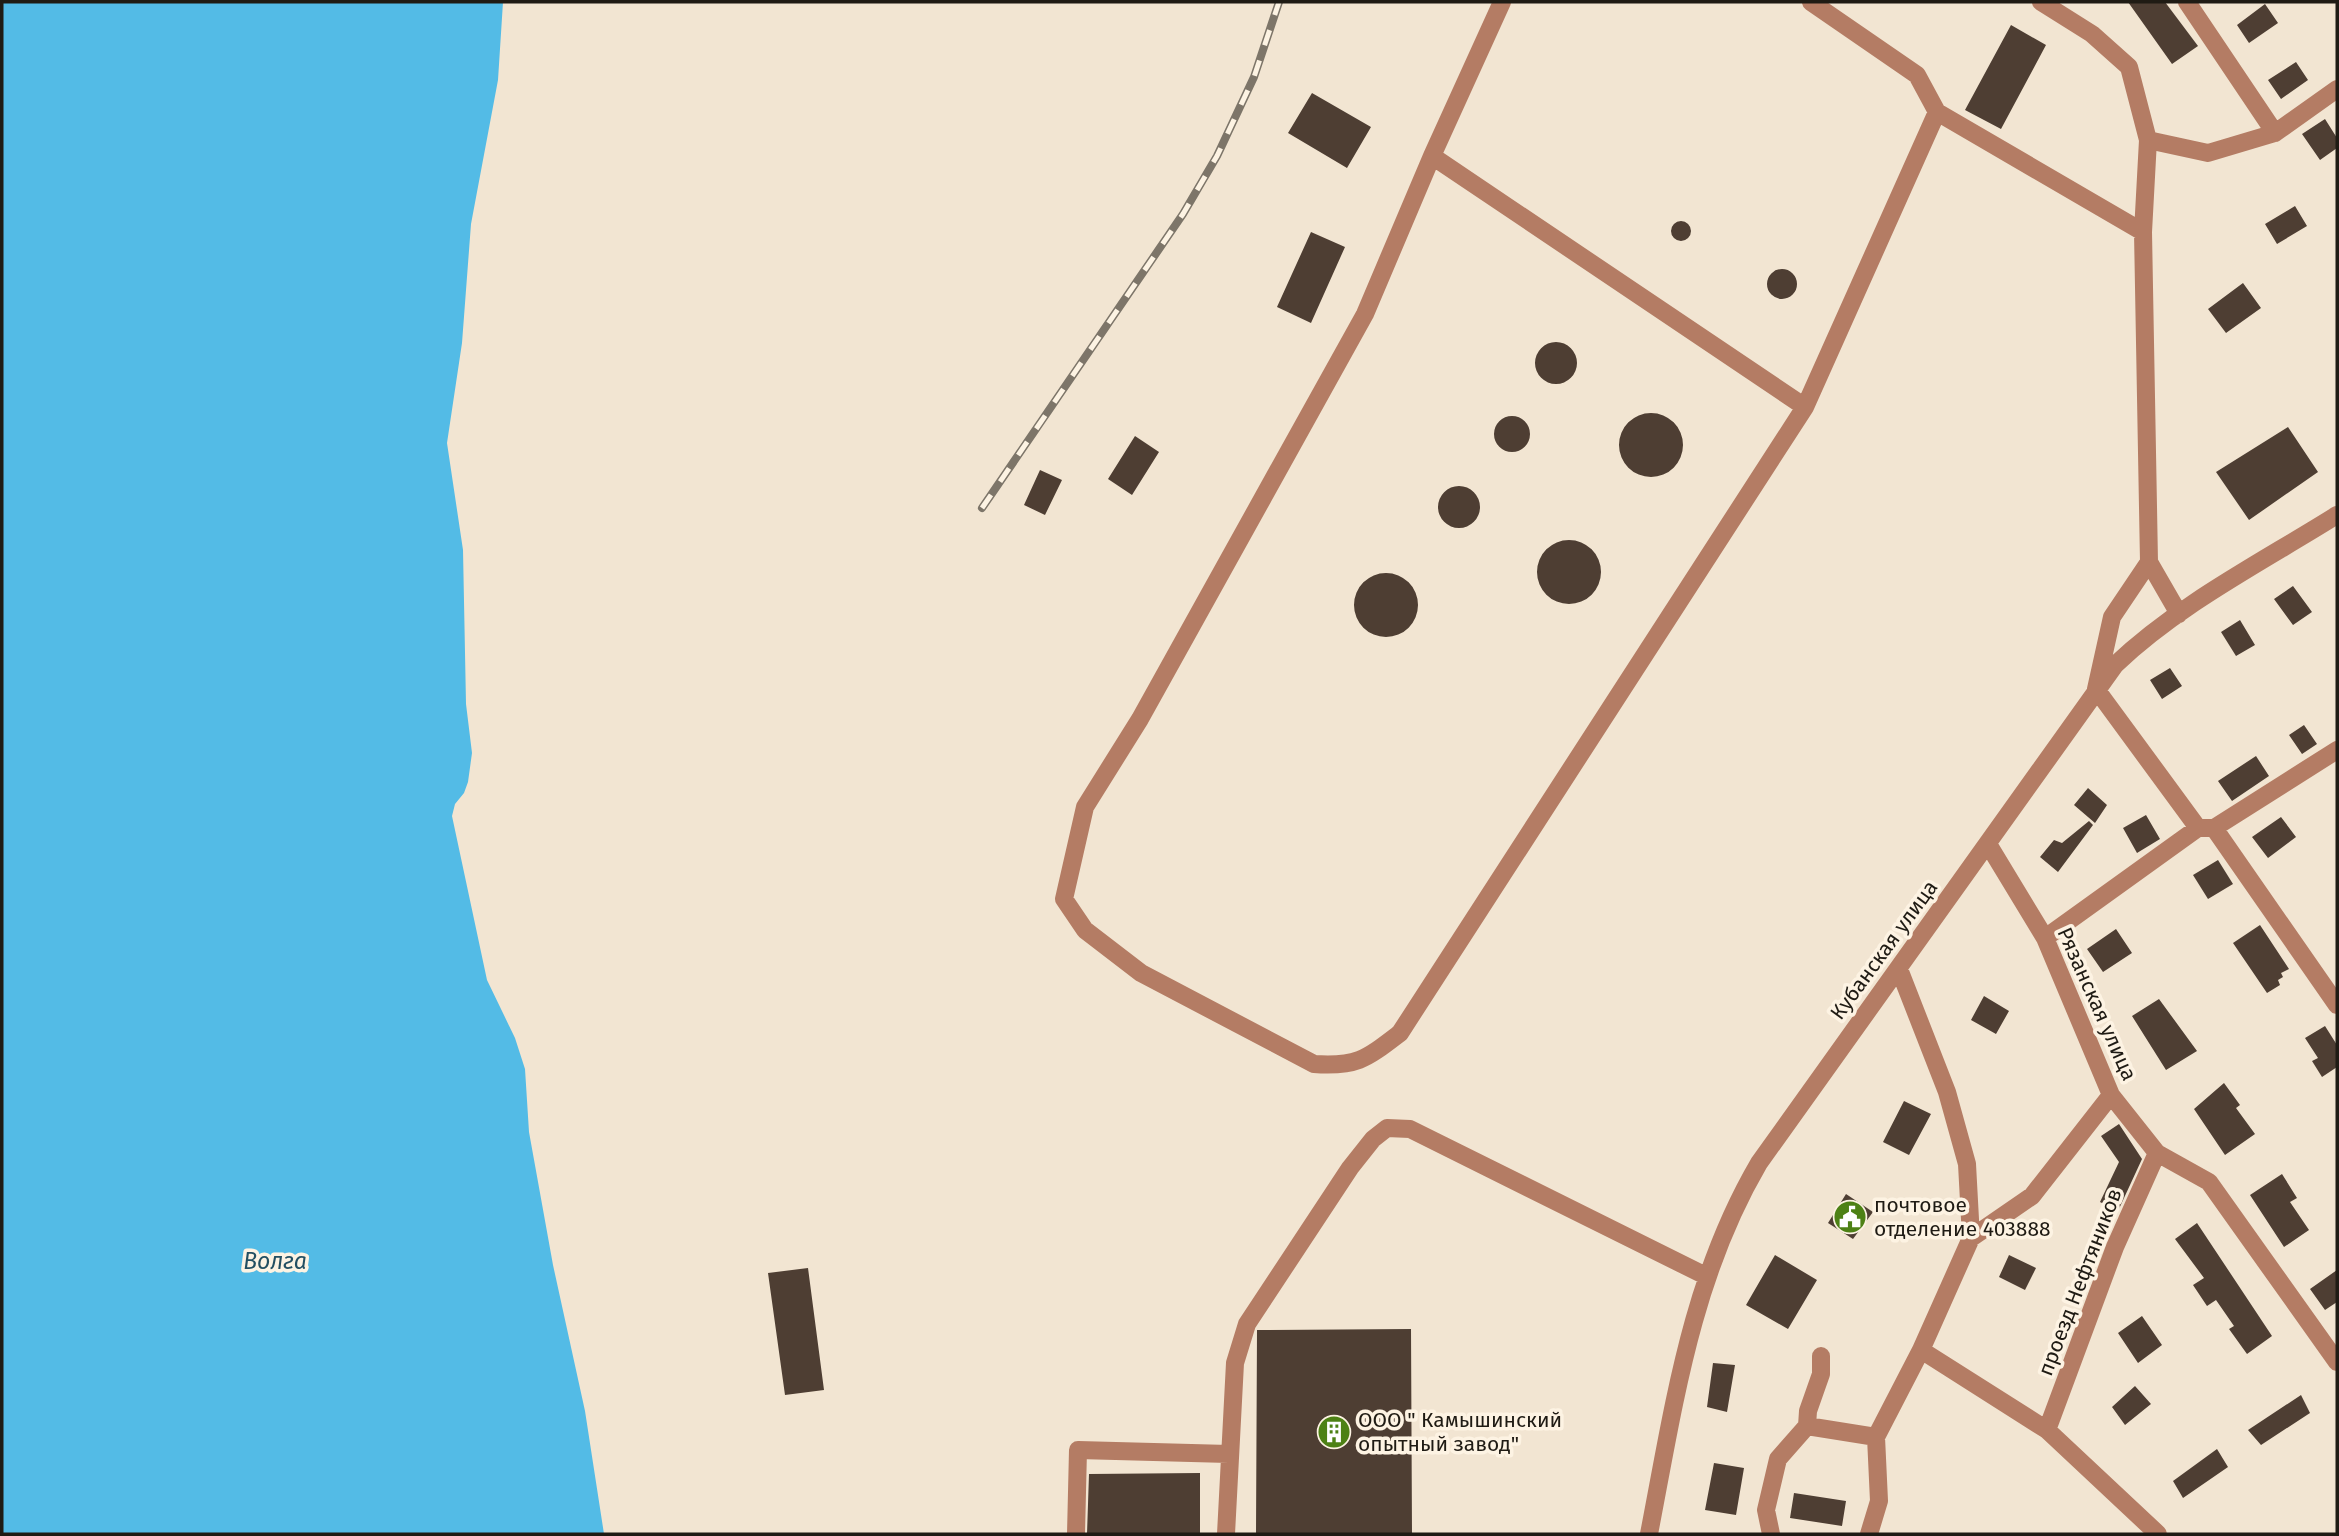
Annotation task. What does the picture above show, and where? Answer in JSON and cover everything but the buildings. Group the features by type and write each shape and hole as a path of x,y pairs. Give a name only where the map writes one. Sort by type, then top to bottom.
{"street":[{"path":"1502,2 1432,156 1365,314 1140,719 1085,807 1064,900 1085,930 1141,973 1314,1063 1345,1066 1371,1055 1400,1033 1805,407 1937,112"},
{"path":"1811,2 1917,75 1937,112 2143,232"},
{"path":"2041,2 2092,34 2129,67 2148,140 2143,232 2149,562 2179,614"},
{"path":"2187,2 2275,133"},
{"path":"2148,140 2208,153 2275,133 2337,89"},
{"path":"1432,156 1805,407"},
{"name":"Кубанская улица","path":"1649,1534 1685,1351 1706,1276 1734,1205 1759,1163 2096,689 2140,642 2179,614 2337,515"},
{"path":"2149,562 2112,617 2096,689 2331,983 2337,1005"},
{"path":"2045,938 2206,828 2337,750"},
{"name":"Рязанская улица","path":"1988,844 2045,938 2111,1095 2157,1153 2209,1182 2331,1337 2337,1362"},
{"path":"1869,1534 1879,1501 1876,1437 1921,1350 1971,1238 1967,1164 1948,1092 1899,969"},
{"path":"1971,1238 2032,1196 2111,1095"},
{"path":"1226,1534 1235,1363 1247,1324 1350,1168 1373,1139 1387,1128 1410,1129 1706,1276"},
{"name":"проезд Нефтяников","path":"2047,1430 2115,1247 2157,1153"},
{"path":"1921,1350 2047,1430 2158,1534"},
{"path":"1771,1534 1766,1510 1778,1459 1807,1426 1808,1411 1821,1374 1821,1356"},
{"path":"1807,1426 1876,1437"},
{"path":"1076,1534 1078,1450 1229,1454"}],"water":[{"name":"Волга","path":"2,2 503,2 498,80 471,224 462,343 447,443 463,550 466,704 472,753 468,782 464,793 455,804 452,816 487,980 515,1038 525,1069 529,1132 553,1265 585,1411 604,1534 2,1534"}],"railway":[{"path":"982,508 1183,214 1217,156 1254,77 1279,2"}],"place":[{"name":"почтовое отделение 403888","path":"1850,1217"},
{"name":"ООО \" Камышинский опытный завод\"","path":"1334,1432"}]}
